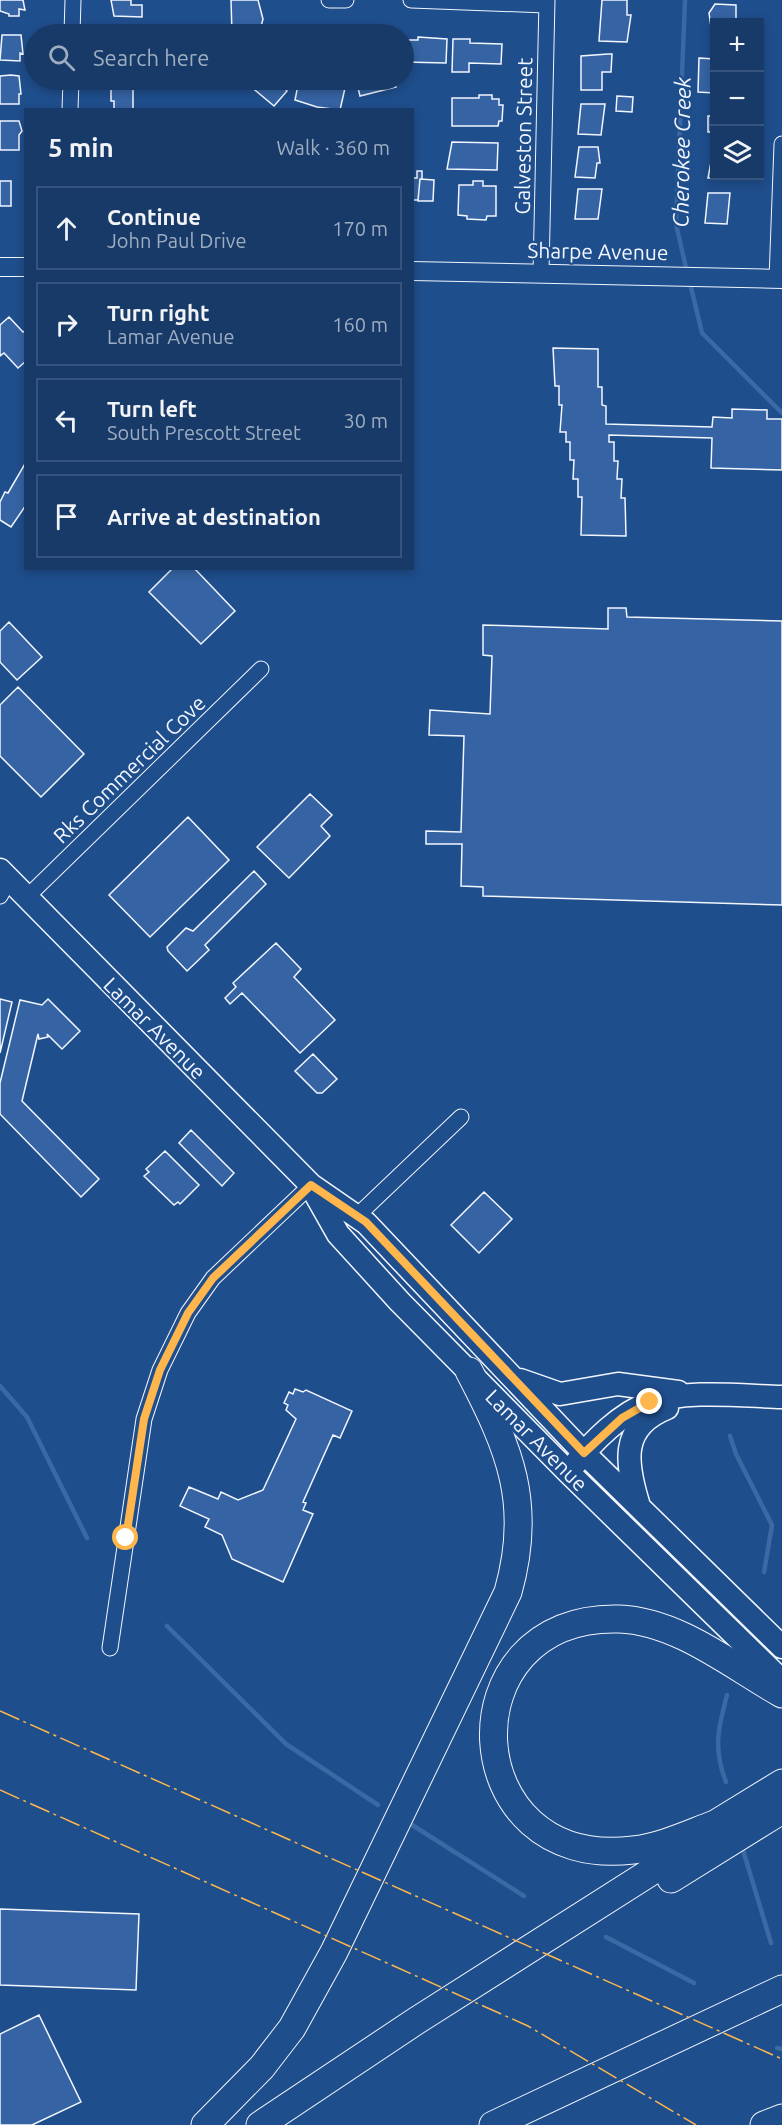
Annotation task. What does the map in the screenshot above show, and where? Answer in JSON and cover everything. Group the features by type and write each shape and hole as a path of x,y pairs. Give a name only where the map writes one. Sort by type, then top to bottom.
{"highway":[{"path":"205,2125 262,2067 292,2028 334,1952 508,1592 519,1547 520,1524 517,1490 499,1436 468,1371"},
{"path":"715,1824 657,1845 617,1851 579,1846 545,1832 511,1800 493,1755 494,1720 508,1675 519,1659 537,1642 556,1632 577,1625 618,1619 652,1626 697,1644 782,1694"},
{"path":"262,2125 416,2021 682,1852 715,1824 782,1783"},
{"path":"262,2125 534,1966 782,1810"},
{"path":"493,2125 782,1989"},
{"path":"764,2125 782,2118"}],"main road":[{"name":"Lamar Avenue","path":"3,882 26,898 311,1185 366,1222 584,1453 782,1647"},
{"name":"Lamar Avenue","path":"311,1185 338,1234 468,1371 782,1681"},
{"path":"512,1377 560,1394 618,1384 697,1396"},
{"path":"640,1507 631,1481 628,1460 630,1445 637,1429 650,1415 697,1396"},
{"path":"568,1472 584,1453 637,1408 671,1397 782,1397"}],"street":[{"path":"72,24 73,0"},
{"path":"329,0 346,0"},
{"path":"411,0 547,2"},
{"name":"Galveston Street","path":"541,272 547,2"},
{"path":"70,108 71,90"},
{"path":"779,279 782,144"},
{"path":"0,267 24,267"},
{"name":"Sharpe Avenue","path":"414,271 779,279"},
{"name":"Rks Commercial Cove","path":"26,898 261,669"},
{"path":"357,1216 462,1117"},
{"path":"110,1648 144,1419 160,1370 188,1313 213,1278 311,1185"}],"building":[{"path":"0,0 23,0 25,10 19,9 19,16 9,16 0,11"},
{"path":"111,0 131,0 131,5 142,5 142,17 114,16"},
{"path":"231,0 258,0 263,19 262,24 232,24"},
{"path":"602,0 627,0 627,15 631,15 627,42 599,41"},
{"path":"715,4 736,5 736,18 710,18 710,20 709,13"},
{"path":"2,35 21,35 23,54 20,53 20,61 0,60"},
{"path":"418,37 447,39 446,63 414,62 414,40 418,40"},
{"path":"453,39 470,39 470,43 502,44 501,64 469,63 469,72 452,72"},
{"path":"612,54 611,72 602,72 602,90 581,90 581,56"},
{"path":"699,58 710,59 710,93 698,92"},
{"path":"0,76 19,76 21,94 19,94 19,104 0,104"},
{"path":"111,90 133,90 133,108 114,108 114,101 111,101"},
{"path":"255,90 286,90 274,106"},
{"path":"297,90 345,90 340,108 317,107 295,100"},
{"path":"358,90 384,90 360,96"},
{"path":"479,95 492,95 492,99 499,99 499,105 503,105 502,121 499,121 498,126 452,126 452,98 479,98"},
{"path":"617,96 633,97 632,112 616,111"},
{"path":"581,104 605,104 601,135 578,134"},
{"path":"708,116 710,116 710,132 708,132"},
{"path":"0,121 19,121 22,131 19,135 19,150 0,150"},
{"path":"452,142 498,143 497,170 447,169"},
{"path":"579,147 598,147 600,163 597,163 595,178 575,177"},
{"path":"417,171 422,171 418,200 414,200 414,178 417,178"},
{"path":"420,179 434,180 433,201 418,201"},
{"path":"0,181 11,181 11,206 0,206"},
{"path":"473,181 483,181 483,186 496,186 496,216 487,216 486,220 467,219 467,216 458,215 459,185 473,185"},
{"path":"578,189 602,189 598,219 575,219"},
{"path":"708,193 730,193 727,224 705,223"},
{"path":"9,317 24,331 24,363 18,368 4,353 0,356 0,325"},
{"path":"553,348 598,349 598,387 602,387 602,405 606,406 606,424 712,427 713,417 732,418 732,409 767,410 767,419 782,419 782,470 711,468 712,438 609,435 609,442 614,442 614,461 618,461 617,479 622,479 621,498 625,498 626,536 581,535 582,497 578,497 578,479 573,479 574,460 570,460 570,442 566,442 566,432 560,432 562,405 559,405 559,386 555,386"},
{"path":"24,465 24,508 11,527 0,520 0,502 5,492 8,493"},
{"path":"171,570 196,570 235,611 201,644 149,592"},
{"path":"608,608 626,608 627,617 782,621 782,905 483,896 483,887 461,886 462,844 426,844 426,831 461,832 464,736 429,735 430,710 490,714 492,656 483,655 483,625 608,629"},
{"path":"9,622 42,657 17,680 0,662 0,631"},
{"path":"18,687 84,754 41,797 0,756 0,705"},
{"path":"310,794 332,815 321,826 330,836 289,878 257,847"},
{"path":"188,817 229,860 150,937 109,895"},
{"path":"254,871 266,884 205,945 209,950 187,971 167,947 186,928 193,931"},
{"path":"276,943 301,969 294,977 335,1020 300,1053 242,993 230,1004 225,998 236,987 233,983"},
{"path":"0,999 12,1002 0,1053"},
{"path":"48,999 80,1031 62,1049 47,1034 48,1037 39,1039 38,1034 22,1101 99,1179 81,1197 0,1114 0,1083 20,1000 42,1005"},
{"path":"313,1054 337,1079 322,1093 317,1093 295,1071"},
{"path":"191,1130 234,1173 222,1186 179,1143"},
{"path":"165,1151 199,1185 180,1204 178,1202 174,1205 144,1176 149,1172 146,1169"},
{"path":"484,1192 512,1219 479,1253 451,1225"},
{"path":"295,1389 303,1392 306,1390 352,1411 340,1438 333,1435 303,1502 306,1503 303,1510 313,1514 283,1582 232,1559 222,1535 205,1527 209,1519 180,1506 189,1487 218,1499 221,1492 238,1500 263,1490 296,1419 286,1410 288,1405 284,1403 289,1392 293,1394"},
{"path":"0,1909 139,1914 136,1990 0,1985"},
{"path":"39,2015 81,2102 32,2125 0,2125 0,2034"}],"waterway":[{"name":"Cherokee Creek","path":"685,0 676,224 687,272"},
{"name":"Cherokee Creek","path":"690,283 702,333 782,413"},
{"path":"0,1386 27,1417 87,1538"},
{"name":"Cherokee Creek","path":"730,1436 736,1454 772,1525 764,1572"},
{"path":"167,1626 286,1744 378,1805"},
{"name":"Cherokee Creek","path":"726,1782 719,1759 718,1739 727,1695"},
{"path":"409,1823 524,1896"},
{"name":"Cherokee Creek","path":"743,1850 771,1943"},
{"path":"606,1937 694,1983"},
{"path":"777,2048 782,2049"}],"power":[{"path":"0,1711 782,2059"},
{"path":"0,1790 528,2026 696,2125"}],"route":[{"path":"126,1538 144,1419 160,1370 188,1313 213,1278 311,1185 366,1222 584,1453 622,1418 650,1402"}]}
